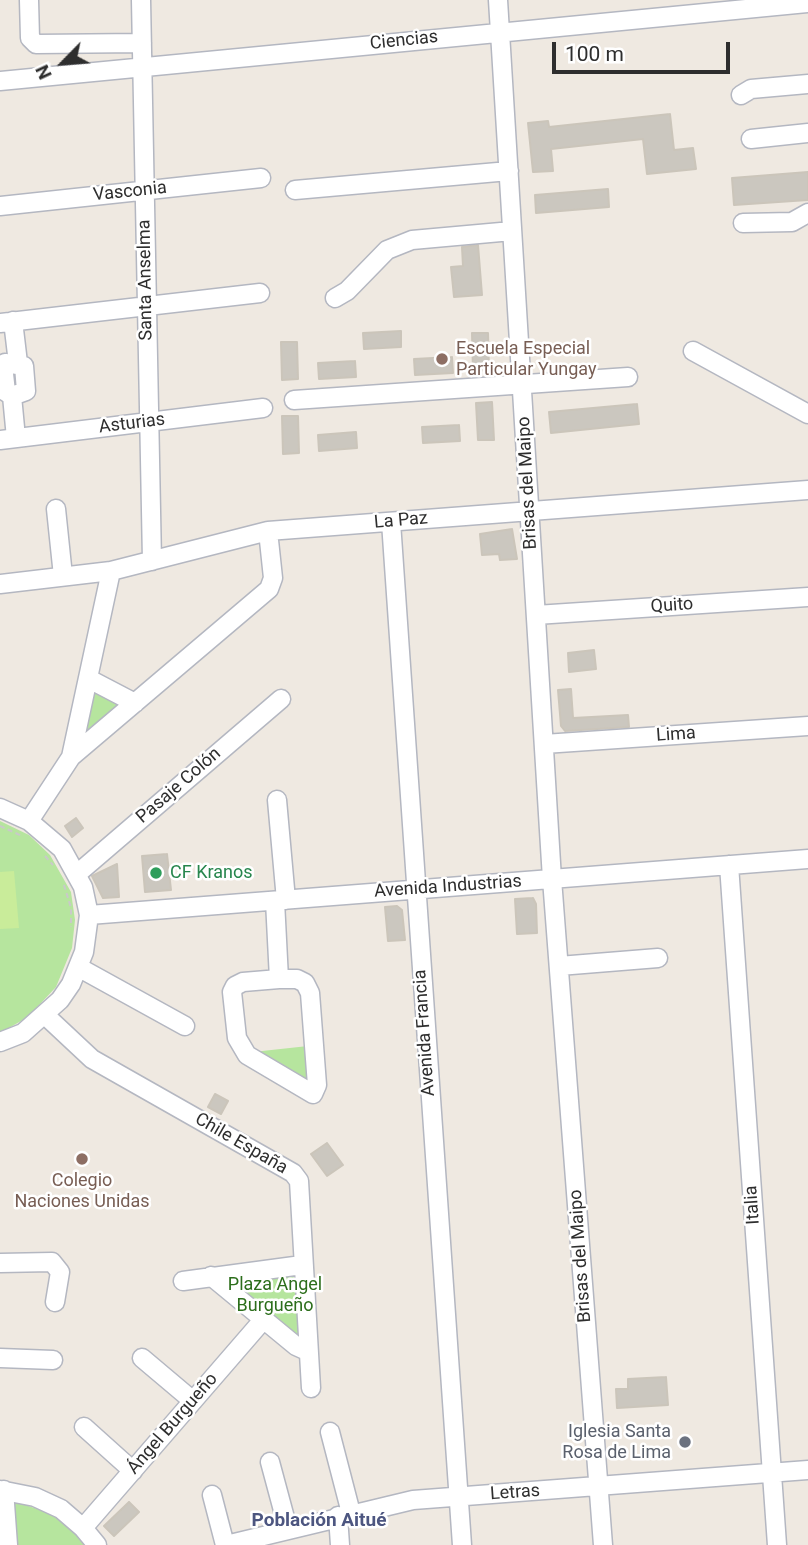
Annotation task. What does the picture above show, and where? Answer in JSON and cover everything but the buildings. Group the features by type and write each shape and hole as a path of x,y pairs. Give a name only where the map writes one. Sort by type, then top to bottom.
{"street":[{"path":"29,0 30,38 36,44 142,43"},
{"name":"Santa Anselma","path":"141,0 152,561"},
{"name":"Brisas del Maipo","path":"498,0 552,879 603,1545"},
{"name":"Ciencias","path":"0,81 808,2"},
{"path":"741,95 751,89 808,84"},
{"path":"751,139 808,133"},
{"path":"295,191 509,171"},
{"name":"Vasconia","path":"0,206 261,178"},
{"path":"743,223 792,222 808,213"},
{"path":"335,298 347,291 387,250 412,240 512,231"},
{"path":"8,439 12,396 6,392 3,365 18,363 6,322 261,293"},
{"path":"693,351 808,414"},
{"path":"294,400 628,377"},
{"name":"Asturias","path":"8,439 263,408"},
{"name":"La Paz","path":"0,584 111,571 268,531 808,490"},
{"path":"56,509 63,576"},
{"name":"Avenida Francia","path":"391,522 414,890 462,1545"},
{"path":"26,829 71,757 269,589 273,578 268,531"},
{"path":"71,757 111,571"},
{"name":"Quito","path":"536,615 808,597"},
{"path":"89,679 135,703"},
{"name":"Pasaje Colón","path":"70,879 281,699"},
{"name":"Lima","path":"544,744 808,726"},
{"path":"277,800 281,900 279,979"},
{"path":"0,808 26,829 57,844 70,879 89,915 89,933 71,984 46,1016 23,1033 0,1042"},
{"name":"Avenida Industrias","path":"89,915 808,859"},
{"name":"Italia","path":"729,865 777,1545"},
{"path":"559,967 658,958"},
{"path":"78,967 185,1026"},
{"path":"279,979 297,979 305,983 310,993 317,1085 313,1094 247,1055 237,1038 232,992 235,986 243,982 279,979"},
{"name":"Chile España","path":"46,1016 92,1059 293,1173 301,1189 302,1265 311,1388"},
{"path":"0,1263 52,1262 60,1272 55,1302"},
{"path":"183,1281 302,1265"},
{"path":"211,1276 296,1346 307,1350"},
{"name":"Ángel Burgueño","path":"83,1528 263,1320"},
{"path":"0,1358 53,1360"},
{"path":"142,1358 193,1401"},
{"path":"84,1427 133,1471"},
{"path":"330,1432 345,1515 340,1545"},
{"path":"270,1462 288,1529"},
{"name":"Letras","path":"226,1545 402,1501 808,1470"},
{"path":"8,1545 2,1490 48,1502 83,1528 97,1545"},
{"path":"212,1495 226,1545"}],"path":[{"path":"0,826 26,829"},
{"path":"43,852 58,872"},
{"path":"70,879 71,933"}],"green space":[{"path":"91,689 124,708 79,747"},
{"path":"0,821 29,835 50,855 71,892 75,920 72,948 56,987 28,1017 0,1033"},
{"path":"14,871 19,928 0,929 0,872"},
{"path":"308,1046 310,1086 253,1052"},
{"name":"Plaza Angel Burgueño","path":"292,1272 297,1276 302,1334 292,1340 227,1285 234,1277"},
{"path":"11,1500 49,1513 71,1527 88,1545 15,1545"}],"place":[{"name":"Escuela Especial Particular Yungay","path":"442,359"},
{"name":"CF Kranos","path":"156,873"},
{"name":"Colegio Naciones Unidas","path":"82,1159"},
{"name":"Iglesia Santa Rosa de Lima","path":"685,1442"}],"district":[{"name":"Población Aitué","path":"319,1521"}]}
